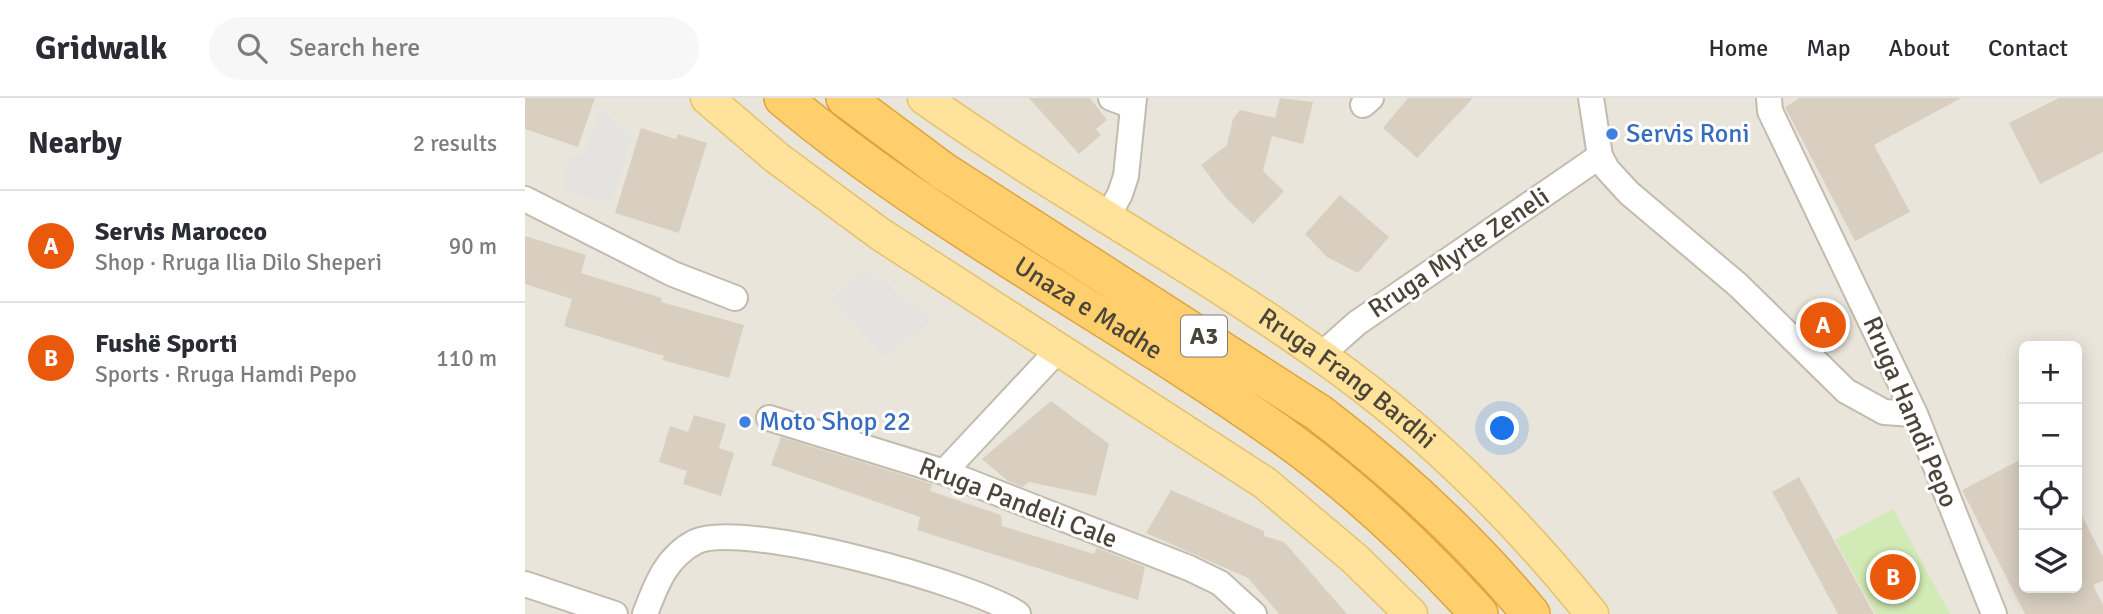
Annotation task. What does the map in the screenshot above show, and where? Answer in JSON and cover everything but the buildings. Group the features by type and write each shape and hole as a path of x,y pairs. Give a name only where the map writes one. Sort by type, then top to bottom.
{"highway":[{"name":"Unaza e Madhe","path":"783,98 831,138 947,219 1175,363 1285,438 1399,533 1479,614"},
{"name":"Unaza e Madhe","path":"845,98 954,178 1216,344 1319,414 1360,445 1444,520 1531,614"}],"main road":[{"path":"707,98 820,191 1265,483 1355,559 1411,614"},
{"name":"Rruga Frang Bardhi","path":"924,98 1321,355 1400,417 1461,471 1519,528 1592,614"}],"street":[{"path":"1591,98 1600,156 1607,169 1629,192 1738,285 1846,391 1884,412 1915,414"},
{"name":"Rruga Hamdi Pepo","path":"1769,98 1770,111 1915,414 1994,614"},
{"path":"1107,218 1120,194 1125,176 1126,101"},
{"name":"Rruga Myrte Zeneli","path":"1321,355 1357,323 1600,156"},
{"path":"525,199 673,274 735,298"},
{"path":"944,472 1059,349"},
{"name":"Rruga Pandeli Cale","path":"769,418 944,472 1189,568 1220,583 1240,598 1254,614"},
{"path":"645,614 660,575 675,557 694,542 713,535 764,537 817,547 984,596 1019,614"},
{"path":"525,584 615,614"}],"shaded area":[{"path":"525,98 2103,98 2103,614 525,614"},
{"path":"601,107 633,136 611,204 562,190 569,155 584,154"},
{"path":"863,268 937,319 883,357 831,298"}],"green space":[{"path":"1893,509 1950,614 1876,614 1835,540"}],"place":[{"name":"Servis Roni","path":"1612,134"},
{"name":"Servis Marocco","path":"1823,325"},
{"name":"Moto Shop 22","path":"745,422"},
{"name":"Fushë Sporti","path":"1893,577"}]}
